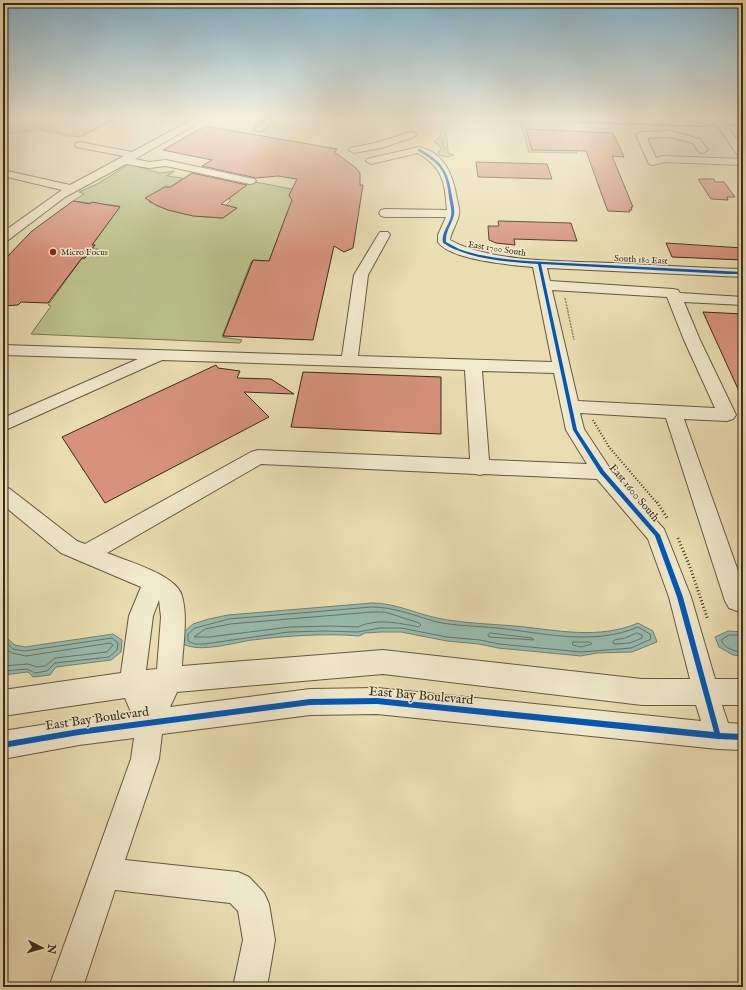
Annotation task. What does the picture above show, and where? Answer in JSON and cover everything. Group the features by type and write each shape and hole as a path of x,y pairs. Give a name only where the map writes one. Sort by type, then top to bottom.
{"street":[{"path":"3,238 61,195 116,164"},
{"path":"172,164 250,181"},
{"name":"East 1700 South","path":"439,164 445,170 449,180 453,214 444,235 444,242 474,260 539,263"},
{"path":"3,173 72,189"},
{"path":"385,213 453,214"},
{"path":"349,362 361,275 384,235"},
{"name":"South 180 East","path":"539,263 743,274"},
{"name":"East 1600 South","path":"539,263 575,430 602,472 657,535 680,597 704,691 718,736"},
{"path":"667,270 674,295 692,340 735,416"},
{"path":"544,285 743,301"},
{"path":"3,350 562,368"},
{"path":"3,425 161,356"},
{"path":"473,365 480,468"},
{"path":"570,407 735,416"},
{"path":"673,412 737,601 743,599"},
{"path":"87,554 258,457 480,468 602,472"},
{"path":"3,494 69,547 154,582 171,596 173,617 169,680 150,722 145,759 66,987"},
{"path":"150,722 132,685 141,616 154,582"},
{"path":"3,703 169,680 383,662 642,692 743,692"},
{"name":"East Bay Boulevard","path":"3,745 150,722 176,720 310,702 377,701 718,736 743,737"},
{"path":"105,873 238,888 253,904 259,940 250,987"}],"green space":[{"path":"129,164 160,173 175,171 167,176 183,178 170,187 166,186 159,190 164,191 149,202 176,212 194,216 223,218 236,208 226,205 231,200 229,199 250,181 292,189 289,196 292,199 292,211 288,210 273,251 305,264 251,262 222,337 242,340 240,343 31,334 51,306 48,305 82,258 85,258 87,255 94,255 98,249 92,249 95,245 92,245 120,206 73,201 84,194 79,192 97,184"}],"water":[{"path":"372,603 397,606 446,620 562,631 608,631 638,623 653,631 657,642 632,652 597,653 581,656 498,648 479,644 447,641 401,632 365,633 359,636 292,636 198,648 183,644 184,632 193,624 209,619 228,615"},
{"path":"728,631 743,632 743,656 733,655 719,647 715,637"},
{"path":"113,634 122,640 121,652 111,660 56,667 50,675 33,677 28,672 3,675 3,635 15,645 25,647"}],"building":[{"path":"205,164 351,164 360,173 360,185 363,185 353,248 344,252 334,246 313,340 223,336 253,260 269,261 292,200 289,195 297,179 278,176 256,178 202,166"},
{"path":"476,164 547,164 552,179 478,177"},
{"path":"591,164 615,164 633,207 631,207 632,210 629,210 630,212 608,211"},
{"path":"192,173 247,185 221,204 237,208 223,218 193,216 168,210 145,198 165,187 171,187"},
{"path":"698,179 714,179 715,182 724,182 735,197 727,197 728,200 711,199"},
{"name":"Micro Focus","path":"73,201 90,204 92,202 120,207 92,245 95,245 85,258 82,258 48,303 21,302 18,305 3,306 3,261 32,231"},
{"path":"498,221 571,223 577,241 514,239 515,245 496,243 489,240 488,226 499,226"},
{"path":"666,243 743,248 743,260 672,257"},
{"path":"703,312 743,314 743,400"},
{"path":"216,365 218,368 240,371 237,378 271,379 294,394 244,392 269,417 105,503 62,437"},
{"path":"303,372 441,377 441,434 291,427"}],"cycle path":[{"path":"439,164 446,174 453,208 444,242 457,250 477,255 527,262 743,273"},
{"path":"539,263 575,430 602,472 657,535 680,597 718,736"},
{"path":"3,745 79,732 310,702 377,701 718,736 743,737"}],"place":[{"name":"Micro Focus","path":"53,252"}]}
